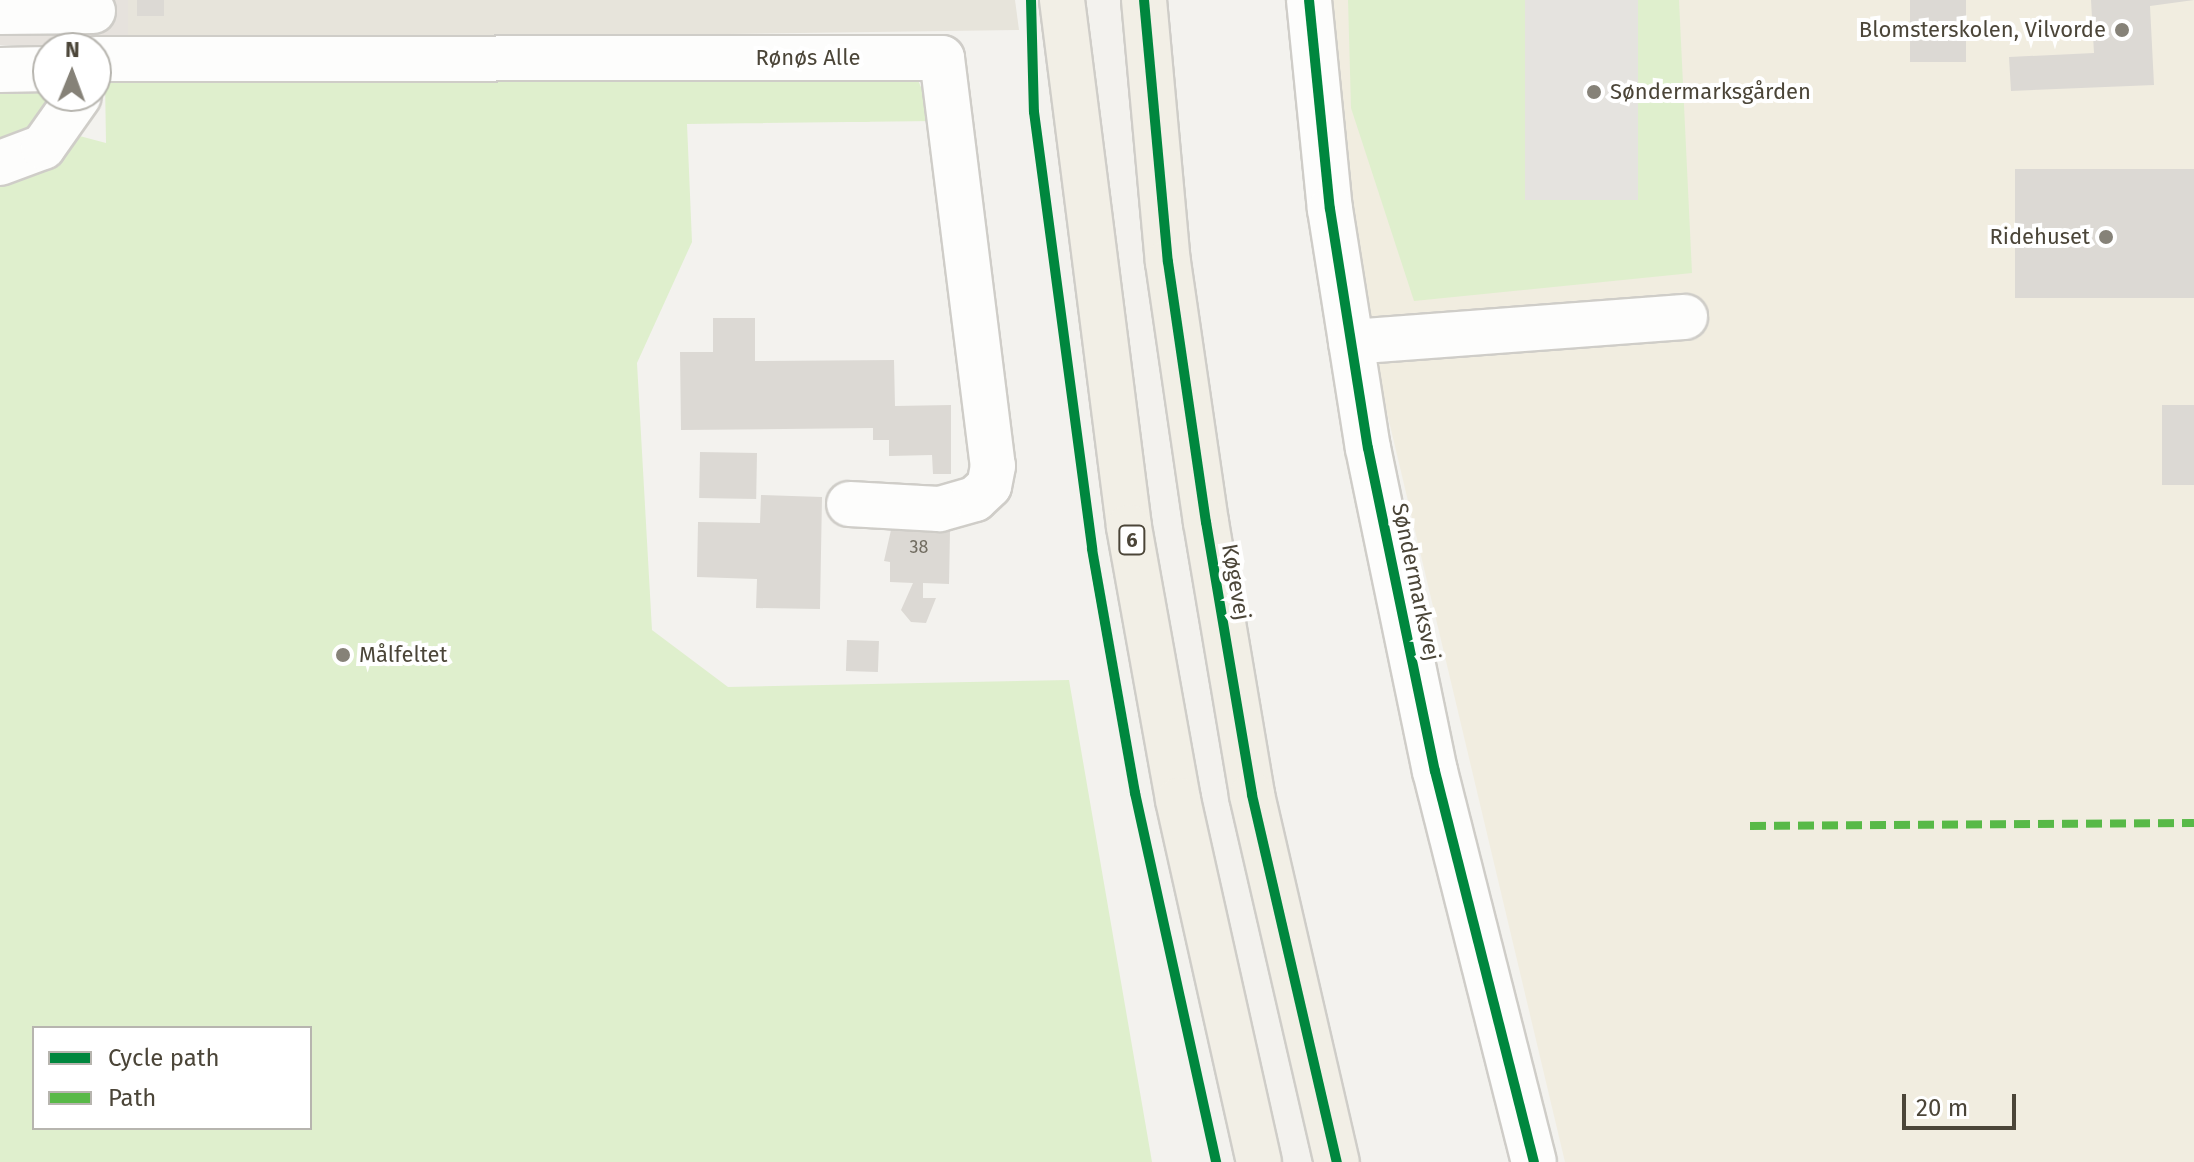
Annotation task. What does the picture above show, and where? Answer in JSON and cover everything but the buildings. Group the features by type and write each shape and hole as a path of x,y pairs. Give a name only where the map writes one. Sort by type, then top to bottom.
{"main road":[{"name":"6","path":"1062,0 1129,527 1178,800 1259,1162"},
{"name":"Køgevej","path":"1144,0 1168,262 1206,522 1252,795 1337,1162"}],"street":[{"name":"Søndermarksvej","path":"1309,0 1351,342 1435,771 1534,1162"},
{"path":"0,12 93,20"},
{"name":"Rønøs Alle","path":"112,59 942,58 993,466 989,486 975,499 939,509 849,504"},
{"path":"0,70 32,69"},
{"path":"0,163 43,147 68,112"},
{"path":"1351,342 1685,317"}],"shaded area":[{"path":"0,0 128,0 128,45 112,45 112,32 32,32 32,45 0,45"},
{"path":"128,0 1015,0 1019,30 128,42"},
{"path":"1289,0 2194,0 2194,1162 1565,1162"},
{"name":"Søndermarksgården","path":"1525,0 1638,0 1638,200 1525,200"}],"green space":[{"path":"1348,0 1679,0 1692,273 1414,301 1351,108"},
{"name":"Målfeltet","path":"913,68 935,121 687,124 692,242 637,363 652,630 728,687 1069,680 1152,1162 0,1162 0,84 32,84 32,112 48,112 46,117 11,137 38,125 106,143 105,112 112,112 112,82"}],"marked path":[{"path":"1750,826 2194,823"}],"cycle path":[{"path":"1031,0 1034,112 1092,549 1135,793 1216,1162"},
{"path":"1144,0 1168,262 1206,522 1252,795 1337,1162"},
{"path":"1309,0 1330,209 1368,448 1435,771 1534,1162"}],"place":[{"name":"Blomsterskolen, Vilvorde","path":"2122,30"},
{"name":"Søndermarksgården","path":"1594,92"},
{"name":"Ridehuset","path":"2106,237"},
{"name":"Målfeltet","path":"343,655"}]}
